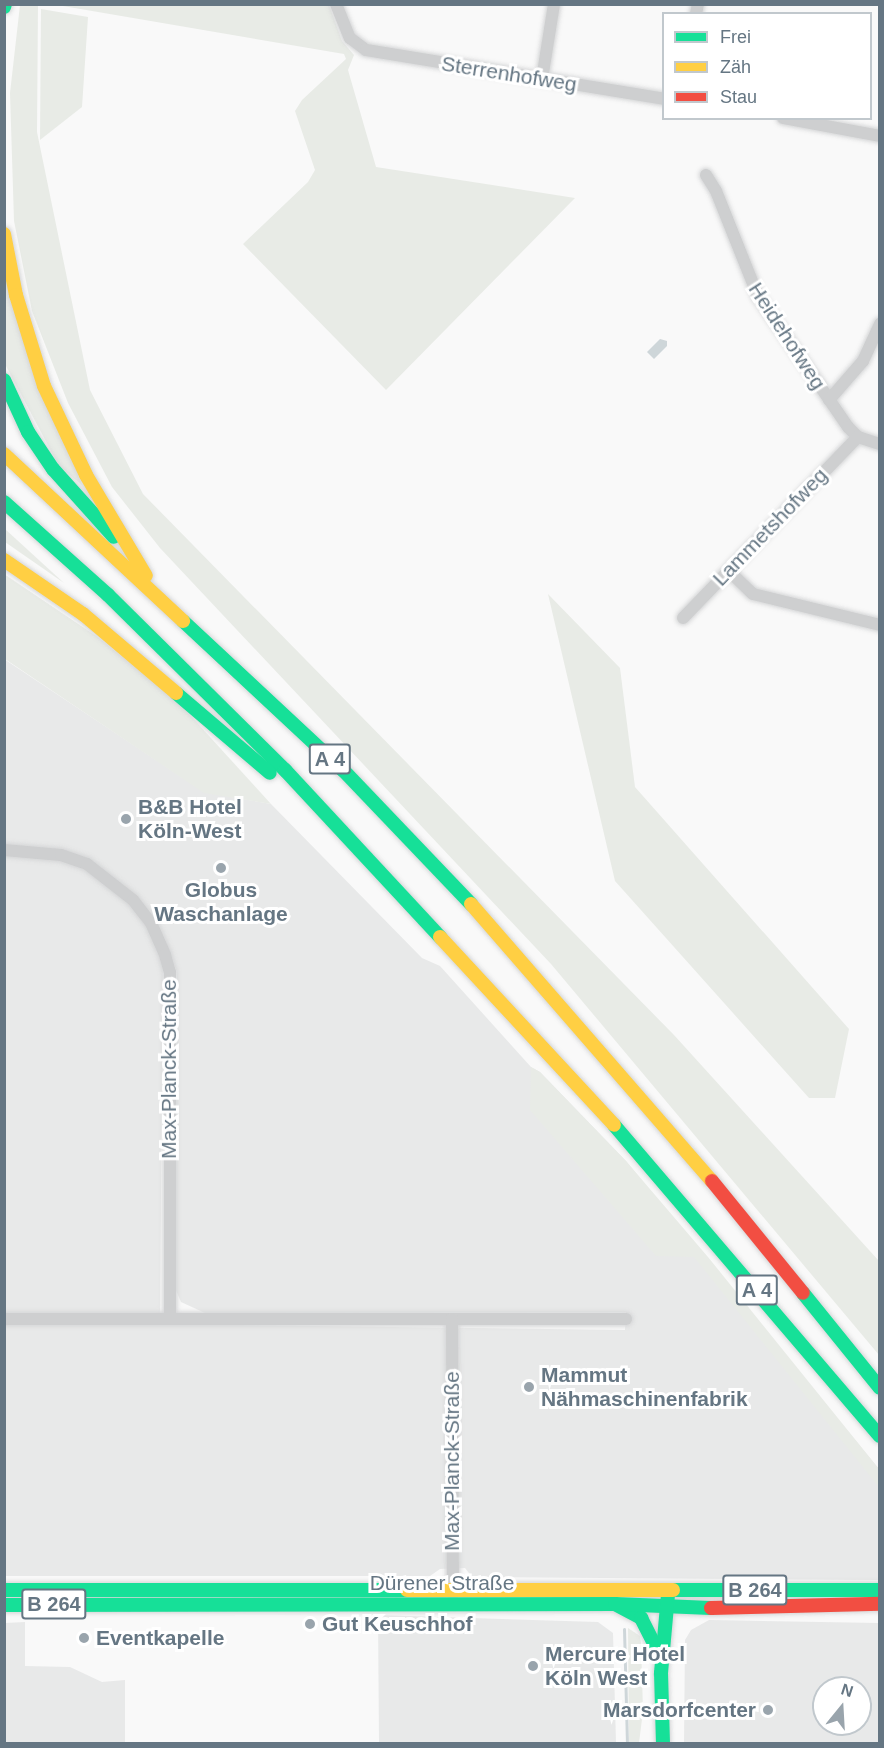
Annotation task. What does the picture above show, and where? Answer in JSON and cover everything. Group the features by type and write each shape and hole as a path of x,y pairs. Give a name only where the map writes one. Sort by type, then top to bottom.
{"main road":[{"path":"4,234 16,295 44,387 81,465 133,555 164,602"},
{"path":"4,380 28,432 53,469 133,555"},
{"name":"A 4","path":"4,454 343,770 489,923 745,1220 879,1388"},
{"name":"A 4","path":"4,502 108,595 285,770 633,1145 879,1436"},
{"path":"4,560 83,614 347,838"},
{"name":"Dürener Straße","path":"4,1590 453,1588 879,1590"},
{"path":"654,1589 660,1606 659,1644 663,1743"},
{"path":"660,1606 668,1589"},
{"name":"Dürener Straße","path":"4,1605 454,1603 615,1604 694,1608 879,1604"},
{"name":"B 264","path":"615,1604 641,1618 659,1644"},
{"path":"659,1644 694,1608"}],"street":[{"name":"Sterrenhofweg","path":"336,4 345,30 356,44 366,50 662,99"},
{"path":"542,79 554,4"},
{"path":"794,120 879,136"},
{"name":"Heidehofweg","path":"706,175 716,191 758,296 829,400 858,436"},
{"path":"829,400 863,361 879,324"},
{"path":"858,436 879,444"},
{"name":"Lammetshofweg","path":"683,618 858,436"},
{"path":"729,570 753,594 879,625"},
{"name":"Max-Planck-Straße","path":"4,850 61,855 87,864 133,900 151,924 165,955 170,972 170,1319"},
{"path":"4,1319 626,1319"},
{"name":"Max-Planck-Straße","path":"452,1319 454,1603"}],"shaded area":[{"path":"20,5 38,5 37,132 90,390 143,494 674,1035 879,1261 879,1355 551,964 160,548 112,487 68,403 32,311 14,221 10,93"},
{"path":"57,5 329,5 342,41 354,55 348,70 376,167 575,198 386,390 243,244 308,182 315,170 295,111 302,100 346,59 344,54"},
{"path":"41,9 88,17 82,107 40,140"},
{"path":"4,275 82,485 59,466 6,366"},
{"path":"660,339 667,341 667,346 654,359 647,352"},
{"path":"5,529 64,583 5,542"},
{"path":"4,574 99,638 180,704 271,804 204,793 5,659"},
{"path":"548,594 620,668 635,787 849,1029 835,1098 809,1098 615,881"},
{"path":"4,659 204,792 271,804 422,958 440,966 531,1067 540,1072 626,1161 879,1469 879,1580 472,1577 465,1568 440,1569 430,1576 5,1576","holes":["163,934 177,972 175,1288 181,1302 205,1313 626,1312 625,1330 160,1324"]},
{"path":"531,1067 540,1072 626,1161 708,1257 879,1469 879,1487 694,1257 656,1256 530,1110"},
{"path":"378,1615 598,1622 613,1633 616,1743 379,1743"},
{"path":"709,1620 879,1623 879,1743 684,1743 685,1640 691,1630"},
{"path":"25,1622 25,1666 70,1667 102,1682 125,1680 125,1743 5,1743 5,1623"},
{"path":"628,1628 640,1636 641,1643 643,1711 639,1743 629,1743"}],"waterway":[{"path":"624,1629 627,1744"}],"traffic: fast":[{"path":"4,380 28,432 53,469 114,537"},
{"path":"4,502 108,595 285,770 440,937"},
{"path":"183,621 343,770 471,904"},
{"path":"176,693 270,773"},
{"path":"614,1125 880,1436"},
{"path":"803,1293 880,1388"},
{"path":"4,1590 407,1590"},
{"path":"673,1590 880,1590"},
{"path":"663,1744 661,1673 668,1594"},
{"path":"615,1604 641,1618 654,1644"},
{"path":"4,1605 615,1604 711,1608"}],"traffic: slow":[{"path":"4,234 16,295 44,386 86,475 146,576"},
{"path":"4,454 183,621"},
{"path":"4,560 83,614 176,693"},
{"path":"471,904 712,1181"},
{"path":"440,937 614,1125"},
{"path":"407,1590 673,1590"}],"traffic: jam":[{"path":"712,1181 803,1293"},
{"path":"711,1608 880,1604"}],"place":[{"name":"B&B Hotel Köln-West","path":"126,819"},
{"name":"Globus Waschanlage","path":"221,868"},
{"name":"Mammut Nähmaschinenfabrik","path":"529,1387"},
{"name":"Gut Keuschhof","path":"310,1624"},
{"name":"Eventkapelle","path":"84,1638"},
{"name":"Mercure Hotel Köln West","path":"533,1666"},
{"name":"Marsdorfcenter","path":"768,1710"}]}
